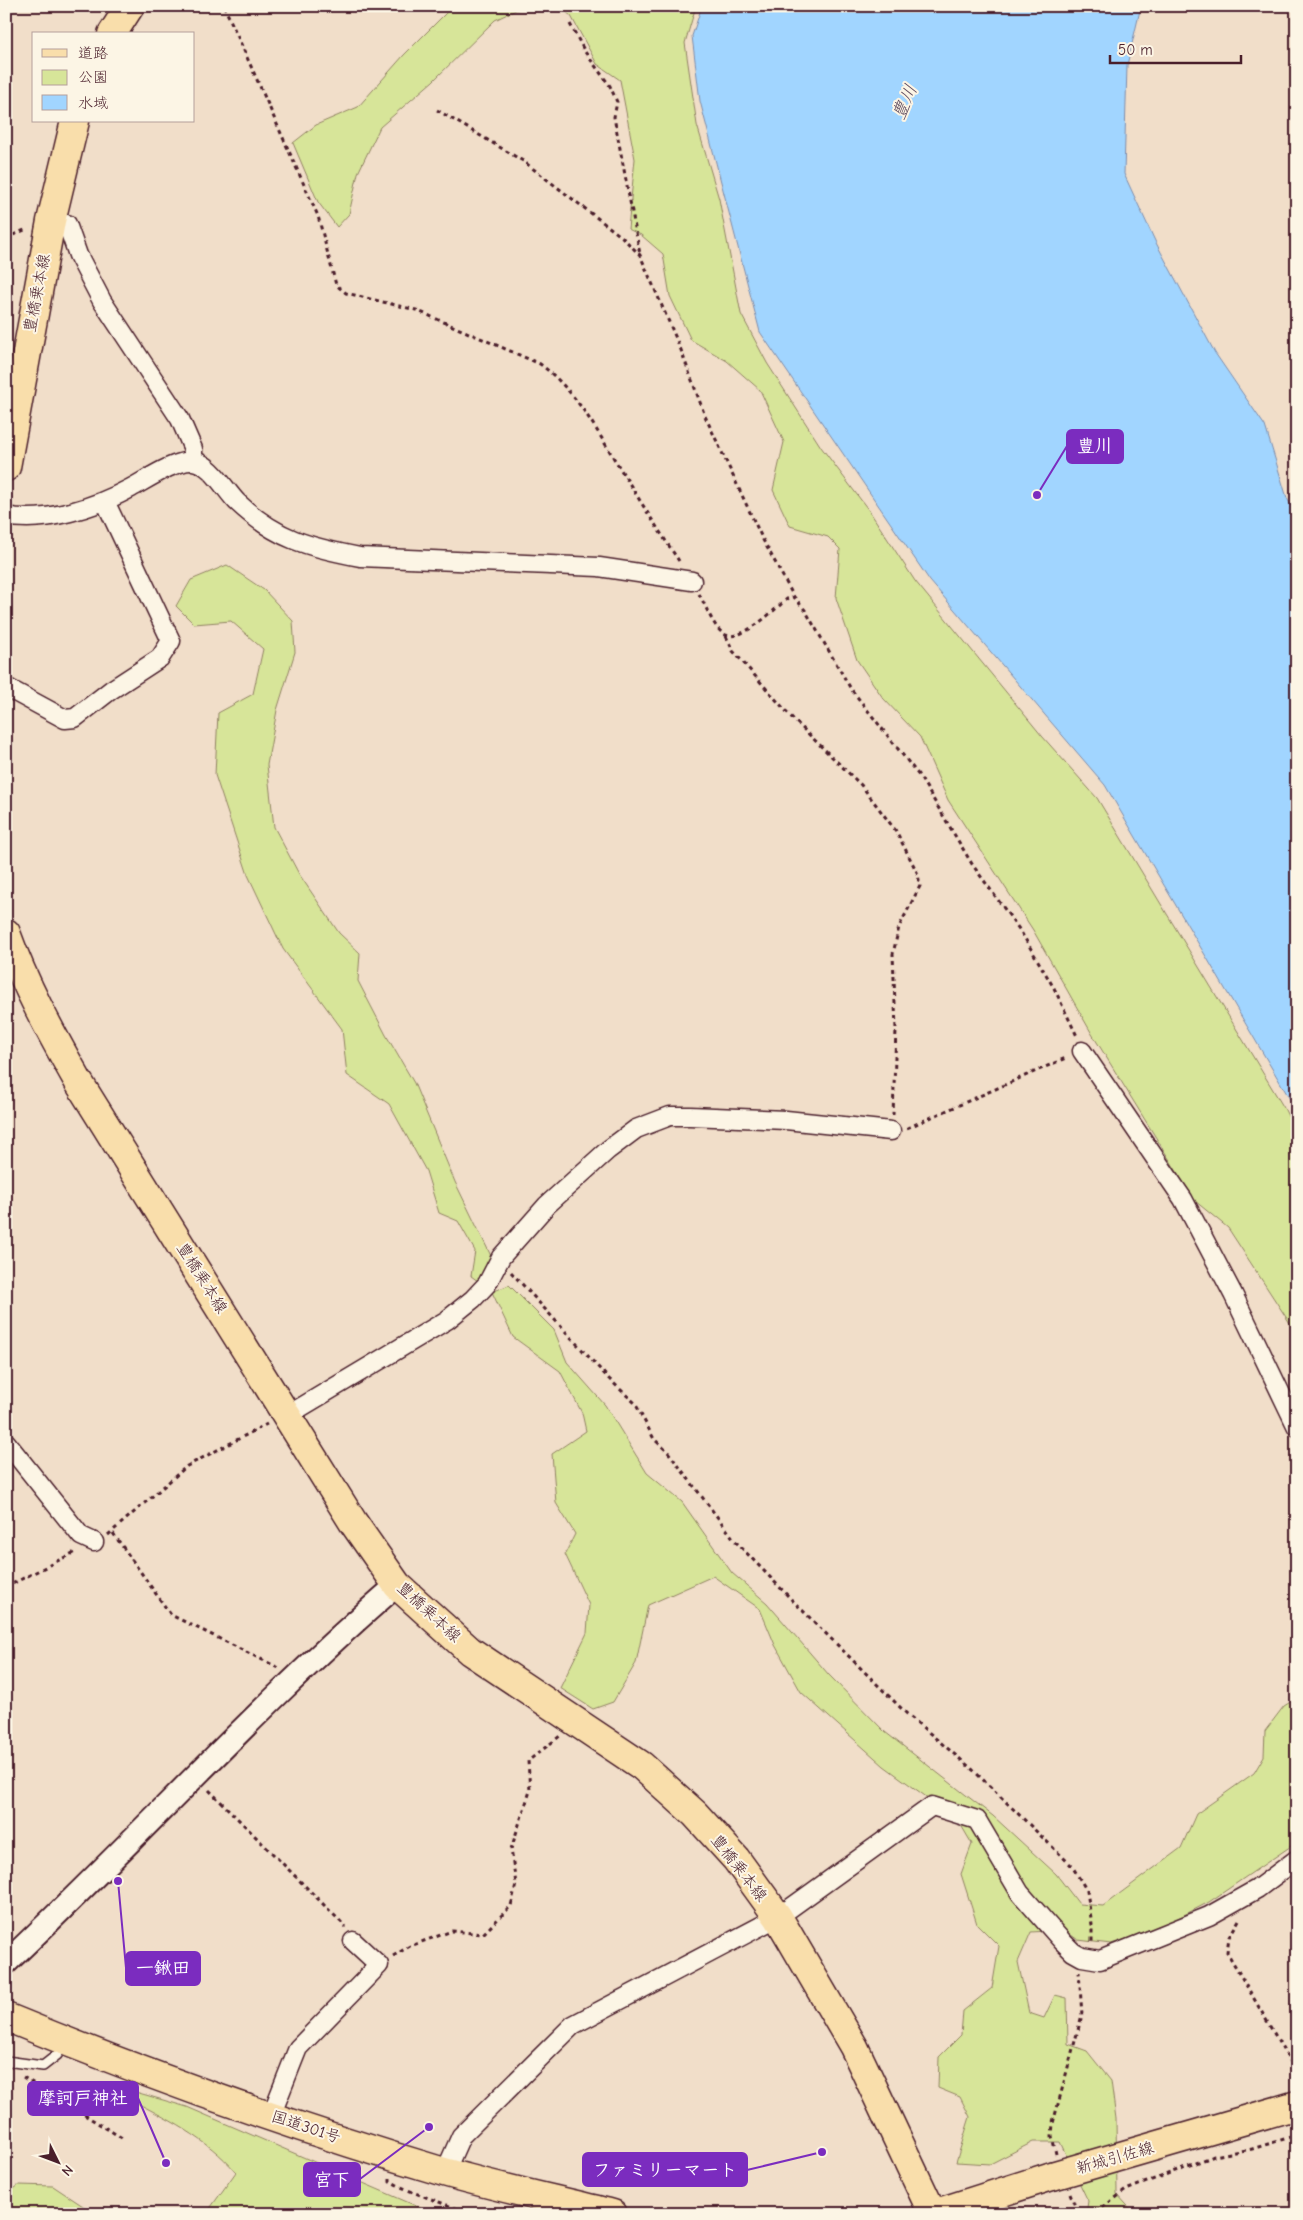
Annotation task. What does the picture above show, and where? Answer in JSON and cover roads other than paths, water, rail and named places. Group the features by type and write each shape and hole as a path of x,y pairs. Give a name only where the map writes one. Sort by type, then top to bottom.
{"main road":[{"path":"113,32 130,6"},
{"name":"豊橋乗本線","path":"6,467 51,221 75,122"},
{"name":"豊橋乗本線","path":"6,933 12,967 78,1080 353,1522 397,1585 470,1651 642,1766 695,1814 736,1859 778,1917 854,2047 933,2214"},
{"name":"国道301号","path":"6,2017 208,2096 445,2172 613,2214"},
{"name":"新城引佐線","path":"933,2214 1059,2174 1297,2105"}],"street":[{"path":"51,221 67,224 78,254 102,301 180,419 193,449 193,461"},
{"path":"6,516 14,518 62,515 105,501 170,467 193,461 207,467 257,521 288,538 320,550 360,557 599,567 692,581"},
{"path":"6,687 65,719 75,718 111,690 160,658 171,641 105,501"},
{"path":"1082,1051 1183,1199 1233,1294 1297,1427"},
{"path":"288,1415 446,1320 473,1299 487,1284 501,1257 547,1205 608,1150 636,1129 670,1116 786,1120 890,1131"},
{"path":"6,1442 80,1536 94,1542"},
{"path":"6,1963 90,1884 291,1681 397,1585"},
{"path":"445,2172 461,2136 573,2026 778,1917 932,1806 977,1820 1020,1893 1063,1942 1073,1952 1087,1958 1100,1960 1209,1916 1257,1889 1297,1859"},
{"path":"271,2116 298,2048 379,1965 353,1941"}],"lane":[{"path":"6,2061 43,2066 57,2055 66,2042"}],"water":[{"path":"702,6 1141,6 1127,65 1124,174 1155,241 1215,353 1265,426 1287,498 1297,517 1297,1111 1105,785 930,581 760,332 700,101 692,36"}],"place":[{"name":"豊川","path":"1037,495"},
{"name":"一鍬田","path":"118,1881"},
{"name":"宮下","path":"429,2127"},
{"name":"ファミリーマート","path":"822,2152"},
{"name":"摩訶戸神社","path":"166,2163"}]}
